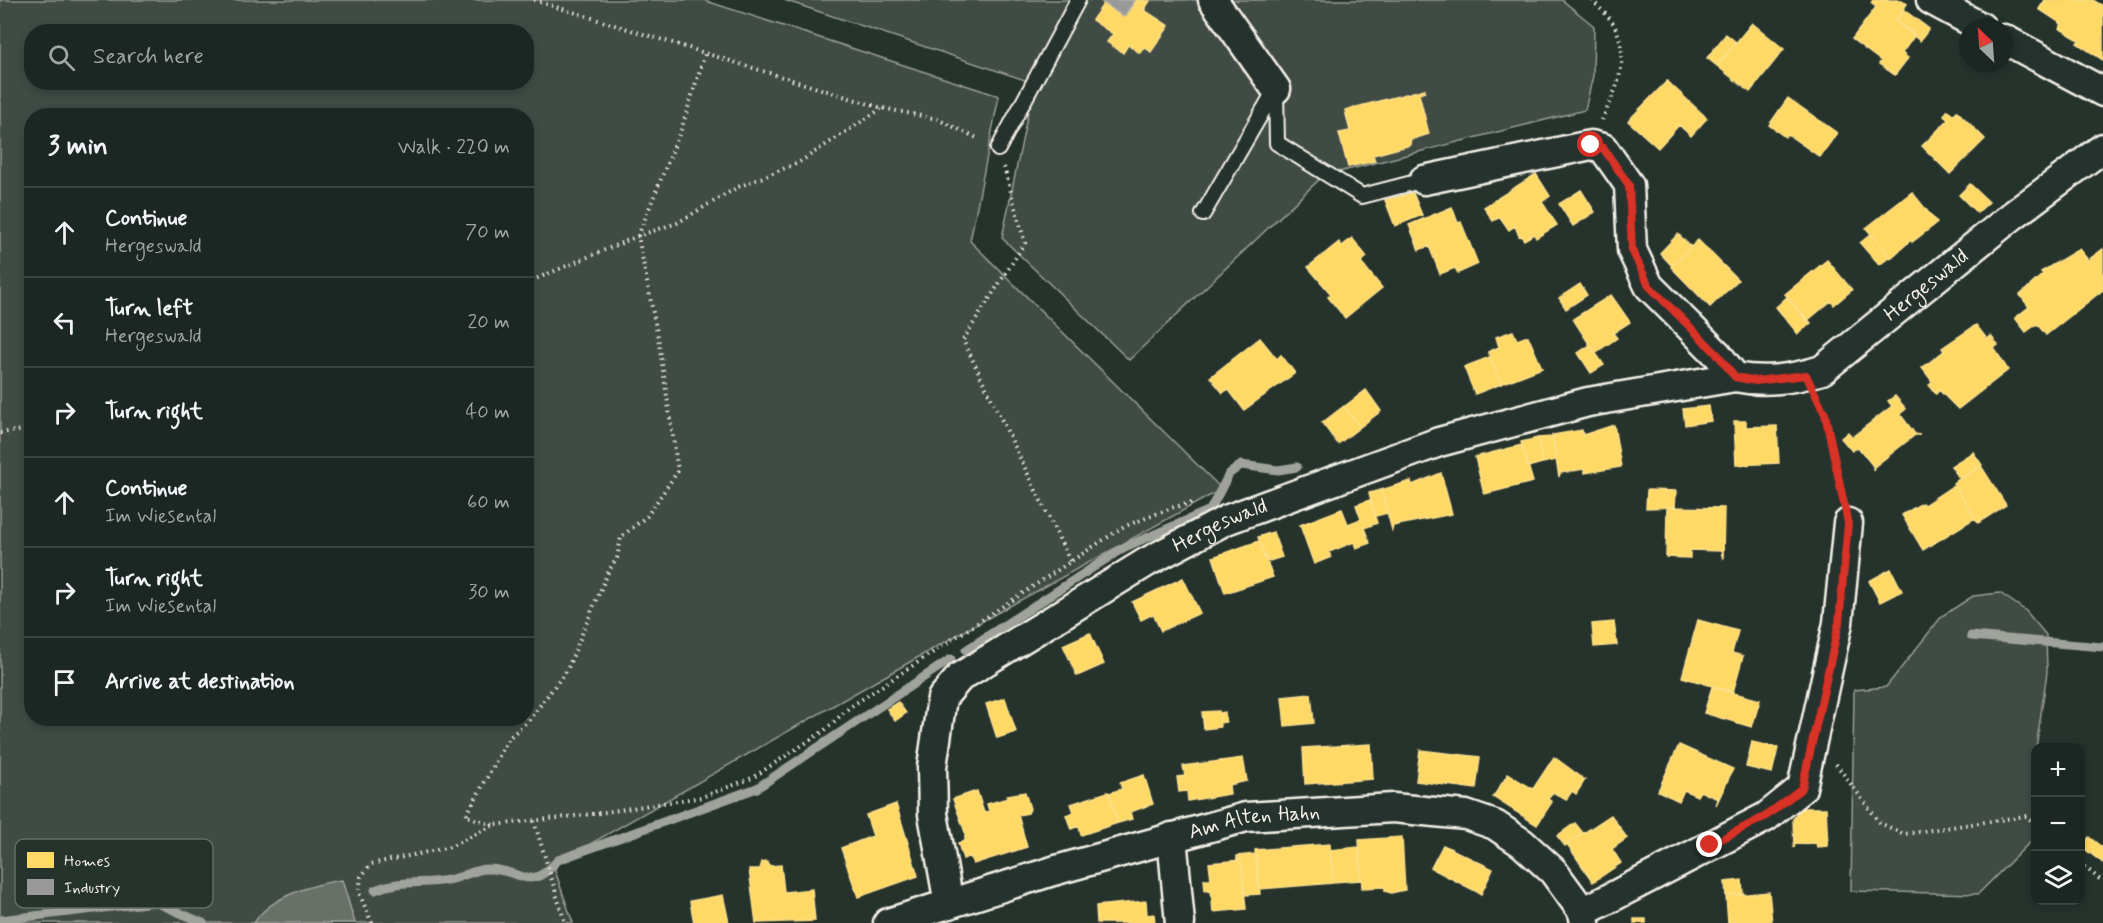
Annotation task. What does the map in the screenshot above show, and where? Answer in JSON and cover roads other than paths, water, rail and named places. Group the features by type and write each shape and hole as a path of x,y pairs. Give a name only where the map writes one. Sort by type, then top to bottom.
{"street":[{"path":"1213,0 1276,89"},
{"path":"1931,0 1964,18"},
{"path":"2013,44 2103,92"},
{"path":"1424,180 1591,145 1603,148 1629,185 1632,250 1649,286 1718,355 1735,377"},
{"name":"Hergeswald","path":"949,904 933,814 932,767 942,698 960,677 1147,562 1226,520 1439,442 1588,402 1735,377 1756,381 1806,375 1822,370 2012,216 2103,148"},
{"path":"1584,918 1766,816 1802,788 1839,623 1848,523"},
{"name":"Am Alten Hahn","path":"888,923 1172,837 1246,818 1393,808 1466,815 1495,825 1522,843 1553,871 1584,918"},
{"path":"1172,837 1180,923"}],"lane":[{"path":"998,149 1078,0"},
{"path":"1276,89 1277,143 1362,196 1424,180"},
{"path":"1203,214 1276,89"}],"waterway":[{"path":"966,650 1123,548 1210,510 1229,474 1241,465 1278,470 1297,467"},
{"path":"1971,636 2103,647"},
{"path":"375,890 396,884 442,881 484,869 499,870 524,877 539,876 558,860 757,788 951,659"},
{"path":"0,920 103,908"},
{"path":"169,908 203,923"}]}
